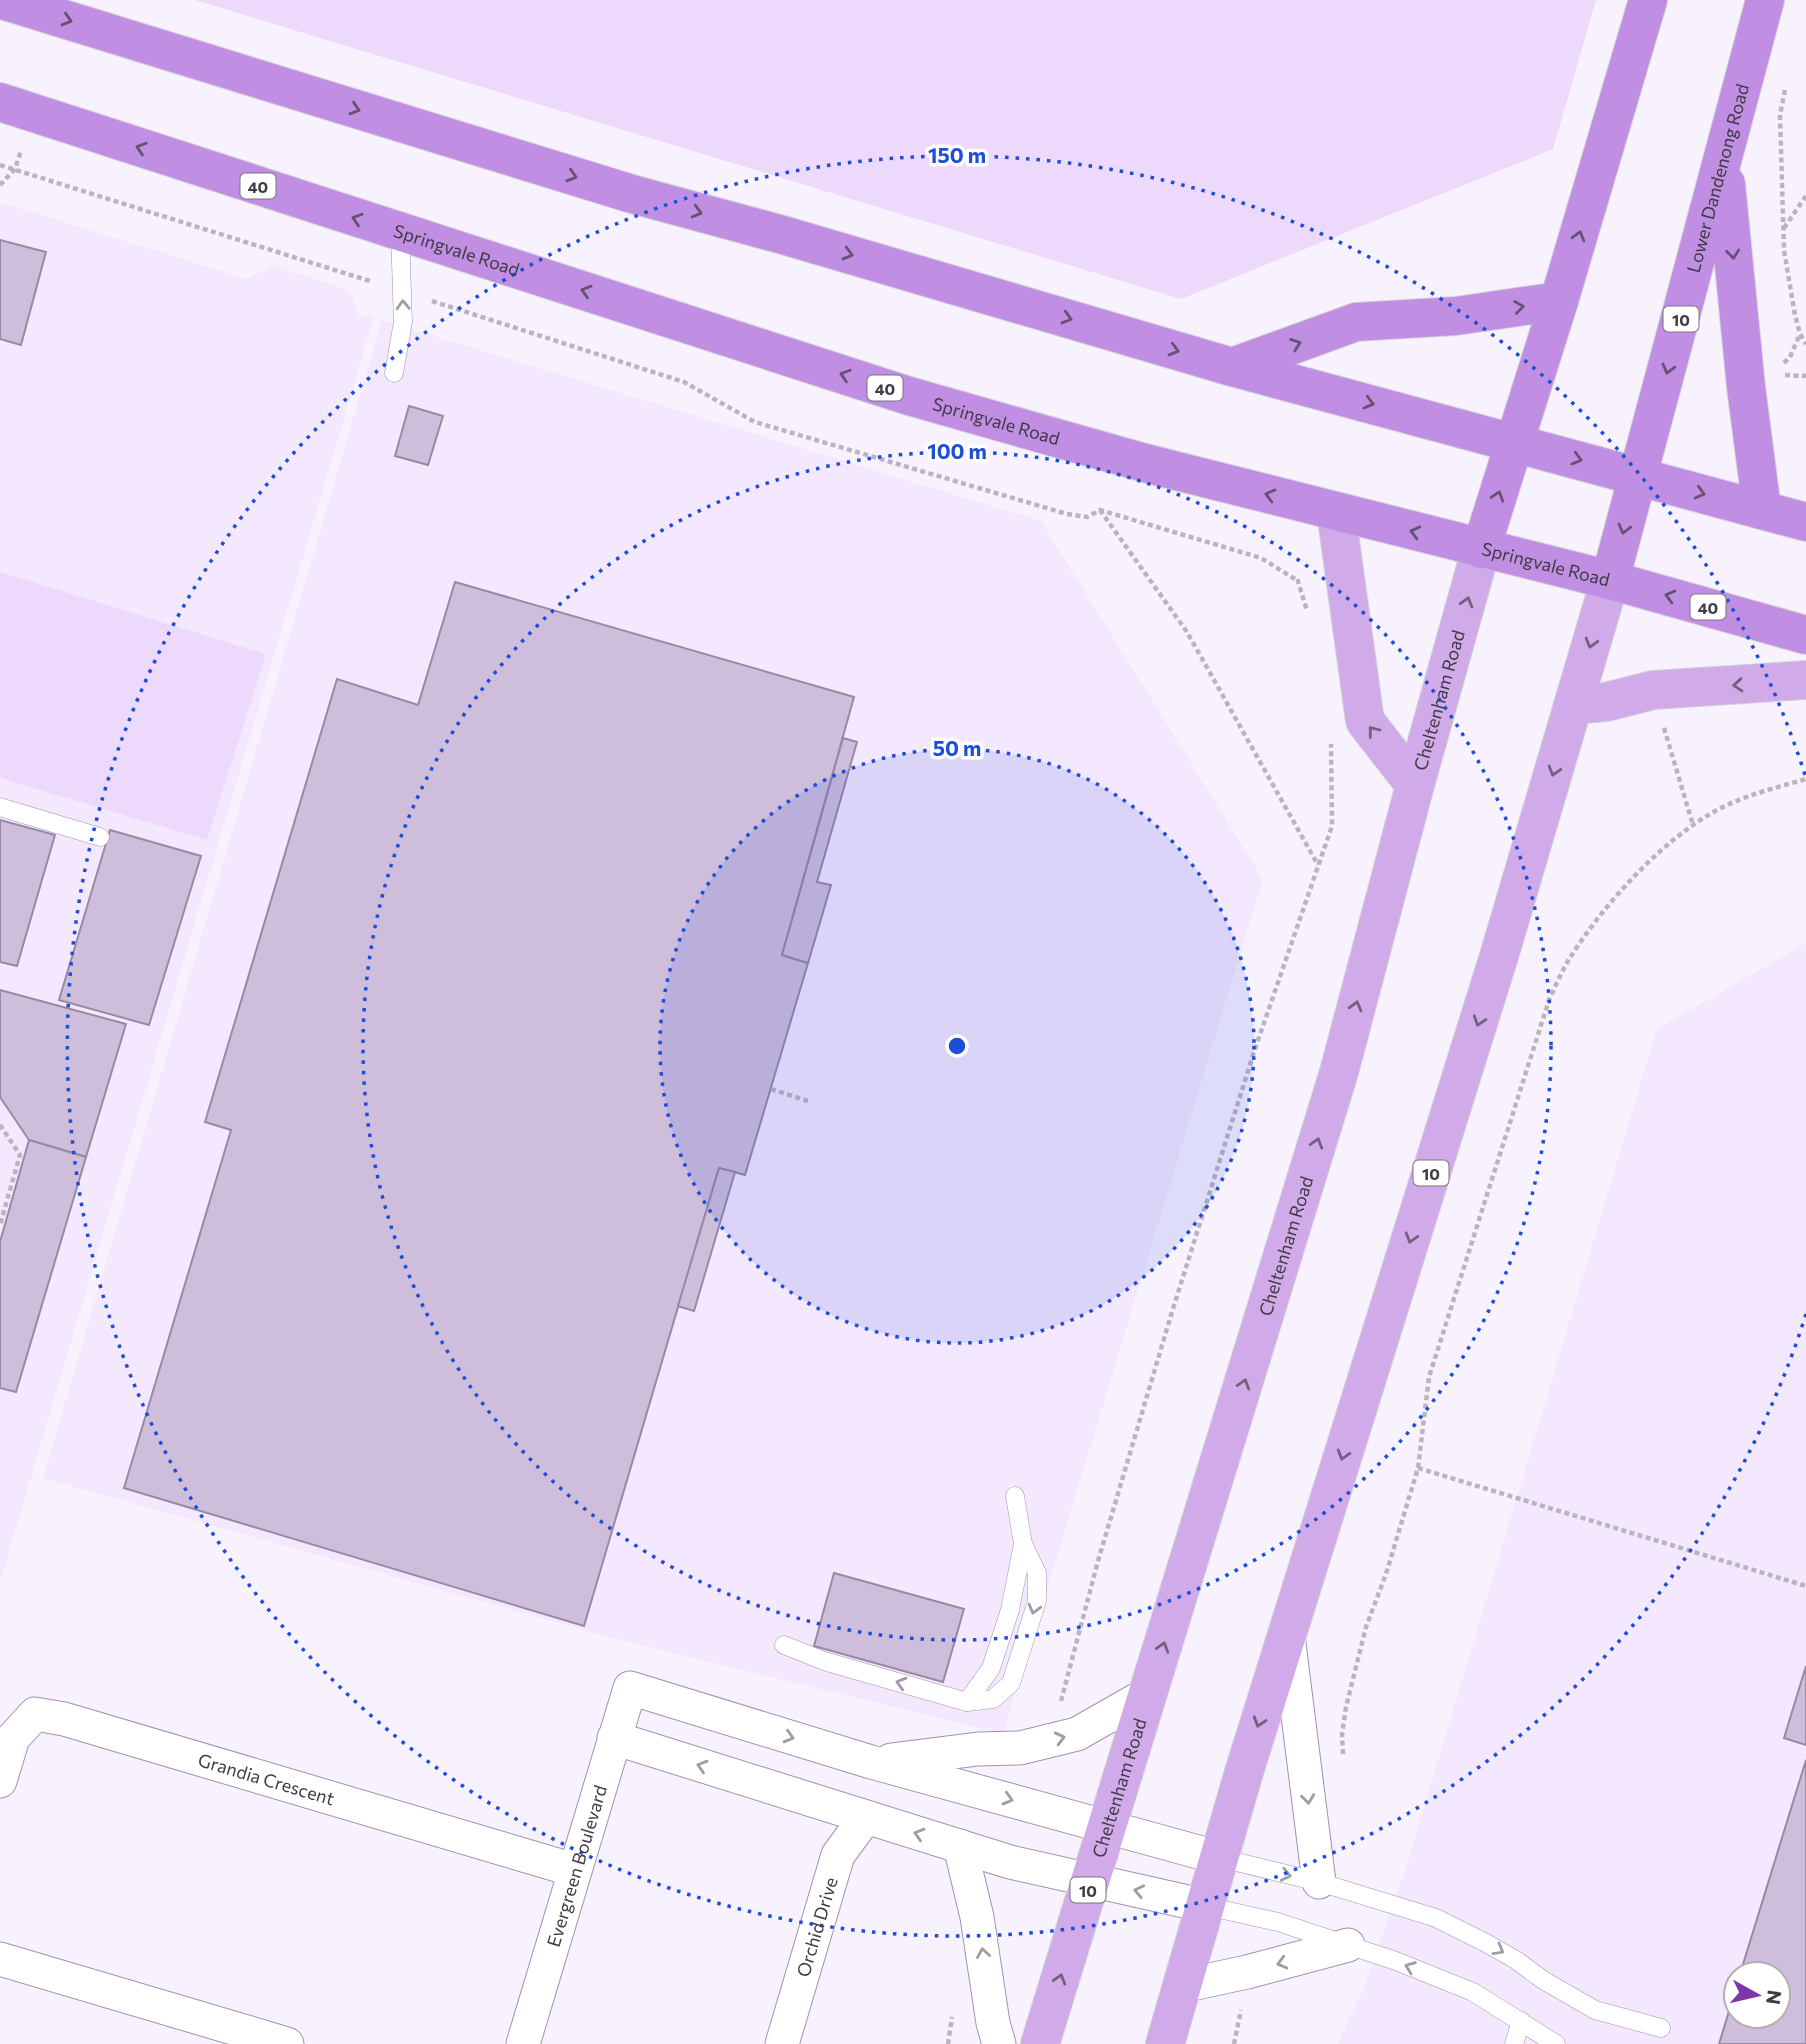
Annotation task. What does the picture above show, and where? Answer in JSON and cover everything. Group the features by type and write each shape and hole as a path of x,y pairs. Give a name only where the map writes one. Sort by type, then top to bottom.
{"highway":[{"path":"2,0 632,194 783,235 1232,367 1806,522"},
{"name":"10","path":"1516,442 1648,0"},
{"name":"Lower Dandenong Road","path":"1639,477 1765,0"},
{"name":"Springvale Road","path":"0,102 909,396 1146,463 1610,580 1806,635"},
{"path":"1723,162 1746,387 1762,510"},
{"path":"1232,367 1356,322 1456,316 1559,301"},
{"name":"Cheltenham Road","path":"1481,549 1516,442"},
{"name":"10","path":"1610,580 1639,477"}],"main road":[{"path":"1336,512 1365,722 1415,785"},
{"name":"Cheltenham Road","path":"1040,2044 1339,1072 1481,549"},
{"name":"10","path":"1165,2044 1244,1772 1495,969 1610,580"},
{"path":"1573,705 1606,702 1653,690 1806,680"}],"street":[{"path":"1288,1634 1319,1882"},
{"name":"Evergreen Boulevard","path":"523,2044 630,1688 871,1762"},
{"path":"871,1762 978,1749 1020,1748 1077,1734 1149,1693"},
{"name":"Grandia Crescent","path":"0,1781 13,1738 35,1714 64,1719 574,1870"},
{"path":"614,1738 1010,1862 1206,1906"},
{"path":"871,1762 1220,1858"},
{"name":"Orchid Drive","path":"782,2044 838,1855 866,1817"},
{"path":"960,1846 977,1917 993,2023 999,2044"},
{"path":"1182,1986 1348,1945"},
{"path":"0,1959 288,2044"}],"lane":[{"path":"394,373 403,322 400,233"},
{"path":"0,807 100,837"},
{"path":"784,1645 824,1661 967,1702 993,1699 1011,1683 1037,1601 1037,1573 1023,1544 1016,1496"},
{"path":"967,1702 991,1668 1010,1610 1023,1544"},
{"path":"1220,1858 1319,1882 1436,1918 1516,1960 1543,1980 1595,2010 1661,2028"},
{"path":"1206,1906 1278,1922 1473,1992 1556,2044"},
{"path":"1514,2044 1521,2021"}],"path":[{"path":"1786,89 1780,115 1784,250 1795,315 1806,344"},
{"path":"0,165 684,382 755,422 1067,514 1087,517 1100,510 1261,558 1298,582 1308,617"},
{"path":"1783,228 1806,196"},
{"path":"1773,374 1806,376"},
{"path":"1100,510 1187,632 1318,866"},
{"path":"1298,582 1326,571 1343,575"},
{"path":"1653,690 1693,825"},
{"path":"1060,1702 1105,1536 1171,1315 1254,1052 1332,826 1331,739"},
{"path":"1344,1765 1342,1734 1349,1694 1366,1627 1387,1574 1418,1468 1429,1377 1549,1000 1568,961 1597,921 1641,869 1693,825 1732,803 1806,779"},
{"path":"771,1089 807,1101"},
{"path":"0,1125 20,1155 0,1225"},
{"path":"1418,1468 1806,1586"},
{"path":"1234,2044 1241,2007"}],"shaded area":[{"path":"195,0 1596,0 1553,149 1181,299"},
{"path":"0,202 247,279 271,265 350,291 359,316 374,317 0,1582"},
{"path":"382,320 1041,521 1263,879 1003,1734 601,1635 43,1478"},
{"path":"0,572 266,654 207,840 0,778"},
{"path":"1806,943 1806,2044 1338,2044 1365,1985 1404,1874 1657,1029"}],"building":[{"path":"0,240 46,252 21,345 0,339"},
{"path":"409,406 443,416 428,465 395,456"},
{"path":"455,582 854,697 782,955 808,963 745,1175 719,1168 584,1626 124,1488 231,1130 205,1122 337,679 418,705"},
{"path":"843,738 857,742 817,882 831,885 808,963 782,955"},
{"path":"0,820 55,835 17,966 0,962"},
{"path":"110,830 201,856 149,1025 59,1000"},
{"path":"0,990 126,1024 86,1157 29,1140 0,1097"},
{"path":"29,1140 86,1157 16,1392 0,1388 0,1242"},
{"path":"719,1168 735,1172 694,1311 678,1306"},
{"path":"834,1573 964,1609 943,1682 814,1646"},
{"path":"1806,1666 1806,1745 1784,1738"},
{"path":"1806,1760 1806,2044 1719,2044 1723,2030 1792,2030 1792,1960 1744,1960"}]}
